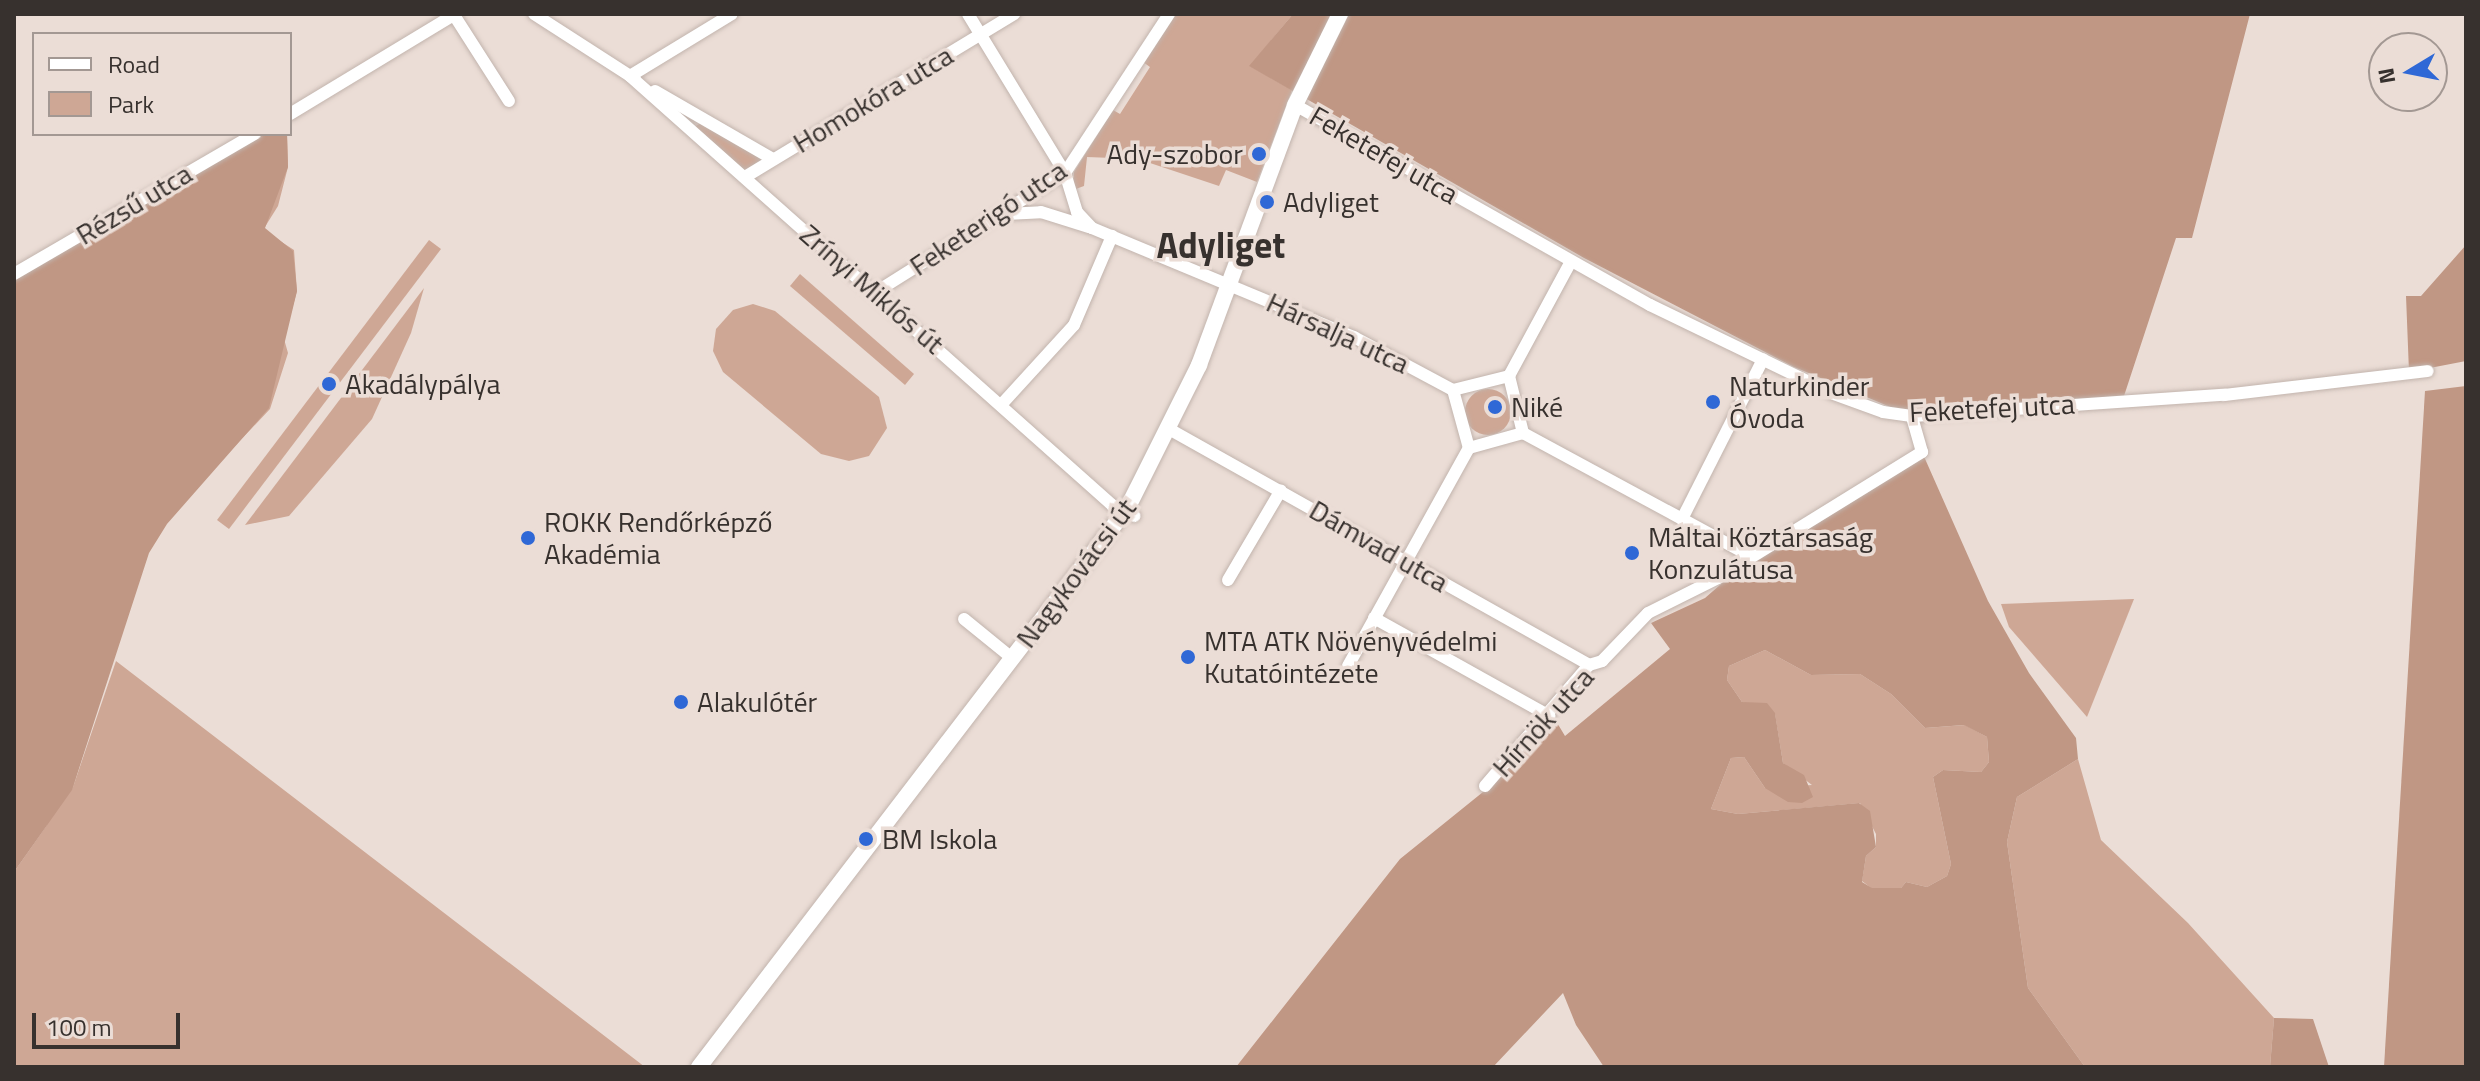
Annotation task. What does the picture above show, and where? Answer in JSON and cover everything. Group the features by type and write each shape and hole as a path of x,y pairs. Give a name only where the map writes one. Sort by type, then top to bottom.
{"street":[{"path":"292,113 454,14 509,101"},
{"name":"Zrínyi Miklós út","path":"534,14 630,76 773,159"},
{"path":"630,76 732,14"},
{"path":"968,14 1065,173 1070,199 1092,228"},
{"name":"Homokóra utca","path":"745,177 1014,14"},
{"name":"Feketerigó utca","path":"876,292 1065,173 1169,14"},
{"name":"Nagykovácsi út","path":"699,1067 1124,511 1169,429 1295,105 1340,14"},
{"name":"Zrínyi Miklós út","path":"630,76 1124,511"},
{"name":"Feketefej utca","path":"1295,105 1570,263 1856,403 1912,416 2224,395 2428,371"},
{"name":"Rézsű utca","path":"14,274 252,136"},
{"name":"Hársalja utca","path":"998,216 1041,212 1092,228 1354,337 1453,390"},
{"path":"1001,405 1074,325 1112,236"},
{"path":"1523,433 1509,376 1570,263"},
{"path":"1682,519 1763,359"},
{"path":"1348,666 1469,448 1453,390 1509,376"},
{"name":"Hírnök utca","path":"1485,786 1549,716 1589,665 1602,661 1648,613 1752,557 1922,452 1912,416"},
{"name":"Dámvad utca","path":"1169,429 1589,665"},
{"path":"1469,448 1523,433 1752,557"},
{"path":"1228,580 1281,490"},
{"path":"1374,618 1549,716"},
{"path":"964,619 1012,658"}],"green space":[{"path":"1174,14 1293,14 1250,66 1292,90 1257,182 1226,170 1219,186 1138,159 1087,157 1084,186 1073,190 1074,172 1113,110 1120,114 1150,67 1143,62"},
{"path":"702,122 762,159 743,172 693,128"},
{"path":"287,136 288,167 278,206 263,230 294,250 297,291 284,339 288,353 270,409 161,524 143,557 72,790 116,661 645,1067 14,1067 14,872 47,825 14,288"},
{"name":"Akadálypálya","path":"429,240 441,249 229,529 217,520"},
{"path":"800,274 914,374 905,385 790,286"},
{"path":"424,288 411,333 372,419 289,516 245,525"},
{"path":"753,304 775,311 879,397 887,428 869,456 849,461 821,454 723,372 713,351 716,329 733,310"},
{"path":"1488,389 1505,395 1511,412 1505,429 1488,435 1471,429 1465,412 1471,395"},
{"path":"2134,599 2087,717 2009,627 2001,604"},
{"path":"1765,650 1811,675 1860,674 1891,694 1925,728 1965,725 1987,737 1989,762 1981,772 1943,770 1933,777 1951,864 1947,876 1927,887 1906,882 1901,888 1871,888 1862,881 1866,856 1876,847 1876,834 1860,803 1738,814 1711,809 1731,758 1744,757 1765,788 1812,785 1783,763 1775,714 1742,702 1727,680 1729,666"},
{"path":"2078,759 2101,840 2188,923 2274,1018 2270,1067 2085,1067 2028,988 2007,842 2017,797"}],"shaded area":[{"path":"1293,14 2250,14 2192,238 2176,238 2123,399 1912,416 1794,367 1584,258 1249,66"},
{"path":"252,136 287,136 288,167 265,228 293,251 297,291 269,408 167,524 149,553 72,790 14,872 14,274"},
{"path":"2466,245 2466,361 2409,372 2406,296 2421,296"},
{"path":"2466,386 2466,1067 2384,1067 2425,391"},
{"path":"1922,452 1988,601 2029,673 2076,738 2078,759 2017,797 2007,842 2028,988 2085,1067 1604,1067 1576,1025 1563,993 1493,1067 1236,1067 1400,859 1483,792 1556,721 1565,736 1670,649 1651,623 1705,598 1752,557","holes":["1765,650 1811,675 1860,674 1891,694 1925,728 1964,725 1987,737 1989,762 1981,772 1943,770 1933,777 1951,864 1947,876 1927,887 1906,882 1901,888 1872,888 1862,882 1866,856 1876,847 1870,811 1859,803 1738,814 1711,809 1731,758 1744,757 1765,788 1788,802 1802,803 1813,797 1804,775 1783,763 1775,713 1767,703 1742,702 1727,680 1729,666"]},
{"path":"2274,1018 2313,1019 2329,1067 2270,1067"}],"place":[{"name":"Ady-szobor","path":"1259,154"},
{"name":"Adyliget","path":"1267,202"},
{"name":"Akadálypálya","path":"329,384"},
{"name":"Naturkinder Óvoda","path":"1713,402"},
{"name":"Niké","path":"1495,407"},
{"name":"ROKK Rendőrképző Akadémia","path":"528,538"},
{"name":"Máltai Köztársaság Konzulátusa","path":"1632,553"},
{"name":"MTA ATK Növényvédelmi Kutatóintézete","path":"1188,657"},
{"name":"Alakulótér","path":"681,702"},
{"name":"BM Iskola","path":"866,839"}],"district":[{"name":"Adyliget","path":"1221,245"}]}
